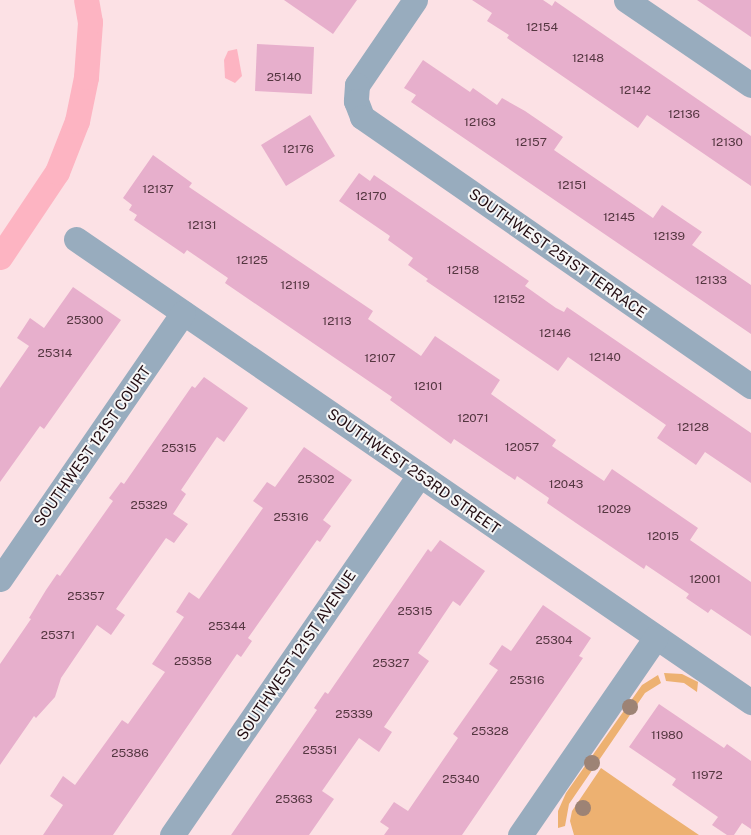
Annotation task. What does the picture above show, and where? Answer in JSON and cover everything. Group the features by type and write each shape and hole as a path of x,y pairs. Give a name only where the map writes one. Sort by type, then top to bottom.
{"street":[{"name":"SOUTHWEST 251ST TERRACE","path":"415,0 357,85 358,108 365,120 751,386"},
{"path":"626,0 751,86"},
{"name":"SOUTHWEST 253RD STREET","path":"76,239 751,702"},
{"name":"SOUTHWEST 121ST COURT","path":"0,579 183,313"},
{"name":"SOUTHWEST 121ST AVENUE","path":"172,835 419,475"},
{"path":"520,835 656,637"}],"shaded area":[{"path":"237,49 242,76 235,83 225,78 224,60 228,51"},
{"path":"664,673 682,674 698,682 697,692 684,683 666,681"},
{"path":"658,675 661,683 645,693 569,804 565,826 558,828 558,811 566,793 642,685"},
{"path":"601,768 699,835 574,835 570,821 572,811"}],"building":[{"path":"284,0 357,0 333,34"},
{"path":"472,0 543,0 552,6 555,1 751,136 751,186 647,115 638,128 507,38 509,35 487,21 492,13"},
{"path":"697,0 751,0 751,37"},
{"path":"257,44 314,47 312,94 255,91"},
{"path":"423,60 470,92 473,88 497,105 502,98 563,137 554,150 653,218 662,205 702,232 692,245 751,285 751,334 411,102 416,95 404,88"},
{"path":"310,115 335,156 286,186 261,145"},
{"path":"153,155 192,183 189,187 373,311 368,319 421,356 435,336 500,380 491,394 556,440 552,446 604,481 612,469 698,528 690,540 751,582 751,636 711,609 708,613 686,598 689,594 646,565 644,569 576,523 547,503 549,498 517,476 515,480 454,439 451,444 390,400 392,397 225,283 228,278 187,250 184,254 134,220 137,215 129,210 132,205 123,198"},
{"path":"359,173 370,181 374,175 529,281 525,286 556,308 564,312 567,307 751,433 751,483 705,452 696,465 657,438 666,425 568,357 558,371 426,281 428,279 408,265 413,258 388,240 390,236 339,201"},
{"path":"73,287 121,320 44,429 40,426 0,482 0,388 29,346 17,338 30,318 44,328"},
{"path":"204,377 248,408 224,442 217,437 181,490 186,494 173,514 188,524 174,543 166,538 116,609 125,615 111,635 97,625 61,678 55,697 36,718 34,716 0,765 0,664 31,619 29,618 57,574 60,576 113,501 109,498 121,482 124,484 192,386 195,388"},
{"path":"304,447 352,480 323,520 331,526 320,542 317,540 248,638 252,641 241,657 237,654 113,835 43,835 63,805 50,796 63,776 75,785 122,720 128,724 165,672 152,664 184,617 176,612 189,592 199,599 263,508 253,501 267,482 275,487"},
{"path":"440,540 485,571 460,606 453,601 418,653 429,661 384,727 392,732 379,752 359,738 322,791 334,799 309,835 231,835 317,710 314,708 325,692 328,694 428,549 431,552"},
{"path":"543,605 591,638 579,656 583,658 462,835 384,835 389,828 380,822 394,802 408,811 458,738 453,734 498,670 489,664 502,645 511,651"},
{"path":"659,704 724,748 727,744 751,761 751,829 742,823 734,835 727,835 712,825 718,817 672,785 676,779 629,747"}],"waterway":[{"path":"0,257 57,172 77,121 86,77 90,22 86,0"}]}
